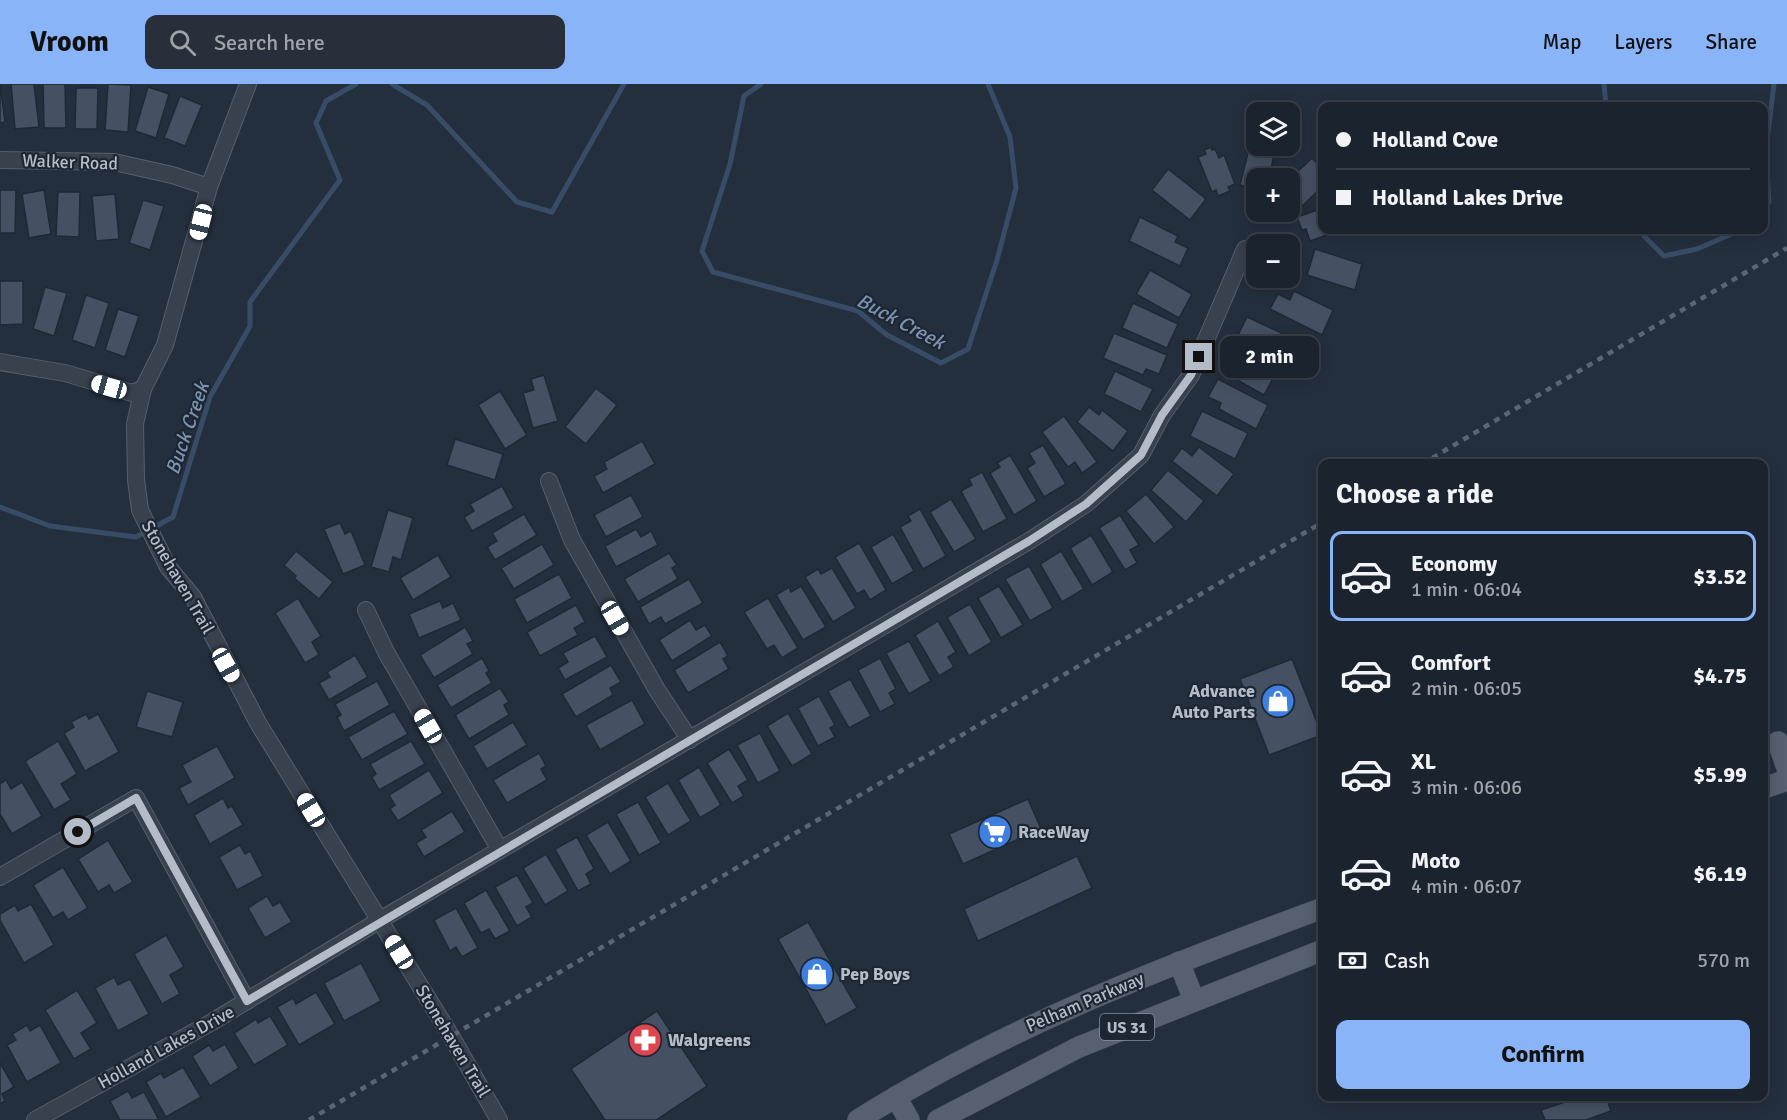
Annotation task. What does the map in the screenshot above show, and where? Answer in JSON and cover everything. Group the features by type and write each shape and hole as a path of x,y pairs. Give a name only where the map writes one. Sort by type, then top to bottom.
{"main road":[{"path":"1776,743 1787,768"},
{"path":"1768,787 1787,780"},
{"name":"Pelham Parkway","path":"858,1120 1022,1028 1179,962 1318,910"},
{"name":"US 31","path":"938,1120 1079,1047 1318,953"},
{"path":"1179,962 1194,1000"},
{"path":"896,1097 909,1120"}],"street":[{"name":"Stonehaven Trail","path":"248,84 209,187 165,345 143,389 135,424 136,480 140,510 168,567 193,597 258,723 380,920 499,1120"},
{"name":"Walker Road","path":"0,160 114,162 172,175 209,187"},
{"name":"Holland Lakes Drive","path":"35,1120 247,1001 380,920 1029,541 1094,497 1141,455 1162,415 1191,375 1245,249"},
{"path":"0,362 65,374 132,393 143,389"},
{"path":"549,481 572,540 657,690 690,740"},
{"path":"366,610 386,652 500,850"},
{"path":"0,877 136,798 247,1001"}],"building":[{"path":"0,84 5,122 0,123"},
{"path":"11,84 34,84 39,127 15,129"},
{"path":"43,84 65,84 66,128 44,128"},
{"path":"108,84 131,85 128,132 105,130"},
{"path":"148,87 169,94 156,138 135,131"},
{"path":"76,88 98,88 97,129 75,129"},
{"path":"180,96 202,105 185,146 164,138"},
{"path":"1211,147 1212,150 1215,149 1219,158 1224,155 1235,184 1228,187 1230,191 1218,196 1216,190 1212,192 1198,157 1206,154 1204,150"},
{"path":"1247,156 1274,156 1271,168 1246,168 1246,186 1240,185"},
{"path":"1312,158 1318,165 1318,191 1300,208 1300,169"},
{"path":"1168,169 1206,199 1190,220 1152,190"},
{"path":"0,190 16,190 15,233 0,233"},
{"path":"44,190 51,234 29,238 22,194"},
{"path":"58,192 80,192 79,237 56,236"},
{"path":"115,194 119,239 96,241 92,196"},
{"path":"143,200 164,206 150,250 129,243"},
{"path":"1318,210 1318,234 1330,234 1310,241 1306,229 1302,230 1299,222 1300,216"},
{"path":"1140,217 1178,236 1175,242 1188,248 1180,266 1129,241"},
{"path":"1315,249 1362,264 1355,290 1307,275"},
{"path":"1150,270 1192,294 1179,318 1136,294"},
{"path":"0,281 23,281 23,324 0,325"},
{"path":"45,287 67,293 54,336 33,329"},
{"path":"1294,291 1333,310 1322,335 1270,309 1278,294 1290,300"},
{"path":"86,295 109,303 95,348 72,340"},
{"path":"1133,303 1178,324 1167,348 1122,328"},
{"path":"118,309 139,316 125,357 105,350"},
{"path":"1247,317 1292,338 1280,362 1235,341"},
{"path":"1114,333 1167,355 1159,374 1146,369 1143,375 1103,358"},
{"path":"1234,347 1277,371 1264,395 1221,371"},
{"path":"1115,371 1153,389 1141,412 1104,394"},
{"path":"544,375 558,421 533,428 523,393 534,390 531,379"},
{"path":"1218,379 1268,405 1256,429 1219,409 1221,403 1208,397"},
{"path":"596,388 617,405 586,444 565,427"},
{"path":"500,391 527,435 505,449 478,405"},
{"path":"1089,407 1099,415 1102,410 1128,431 1113,451 1077,422"},
{"path":"1202,411 1248,433 1235,459 1190,436"},
{"path":"1064,416 1097,462 1082,473 1075,462 1068,467 1042,432"},
{"path":"455,439 503,454 495,480 447,465"},
{"path":"642,441 655,464 603,493 594,476 607,469 604,462"},
{"path":"1043,445 1066,484 1044,497 1027,468 1035,463 1029,453"},
{"path":"1199,447 1234,474 1217,496 1172,461 1182,448 1192,456"},
{"path":"1010,455 1037,501 1014,515 990,473 1000,467 997,463"},
{"path":"1168,470 1204,501 1186,522 1151,490"},
{"path":"982,472 1007,519 983,532 961,491 972,485 969,479"},
{"path":"502,486 514,508 472,531 464,517 474,511 470,504"},
{"path":"1146,494 1174,527 1154,544 1126,511"},
{"path":"631,495 643,517 606,537 594,515"},
{"path":"951,499 976,539 954,552 930,512"},
{"path":"920,509 946,556 923,569 900,527 911,521 908,516"},
{"path":"388,510 413,518 401,560 393,557 389,572 371,567"},
{"path":"524,514 537,535 495,560 487,547 497,541 492,533"},
{"path":"1120,515 1139,545 1130,550 1137,563 1125,570 1099,528"},
{"path":"340,523 345,534 351,531 365,565 343,574 324,529"},
{"path":"636,529 641,537 651,531 658,545 616,567 605,546"},
{"path":"893,534 914,571 892,584 871,547"},
{"path":"1091,535 1113,572 1092,585 1070,548"},
{"path":"859,543 886,590 870,600 864,590 857,594 835,557"},
{"path":"542,544 554,565 514,589 501,568"},
{"path":"296,551 333,582 319,599 294,578 296,576 284,565"},
{"path":"1061,551 1084,589 1062,602 1040,564"},
{"path":"669,553 677,565 672,568 678,579 638,602 624,579"},
{"path":"438,555 451,577 413,600 400,578"},
{"path":"1029,566 1053,608 1030,621 1005,579"},
{"path":"832,568 856,608 833,622 805,577 818,569 821,574"},
{"path":"559,574 572,598 527,623 514,599"},
{"path":"689,579 703,603 665,624 661,617 649,624 640,607"},
{"path":"801,586 826,627 803,640 776,595 789,587 791,592"},
{"path":"999,586 1023,625 1001,638 978,598"},
{"path":"298,598 321,636 312,642 319,655 305,663 275,613"},
{"path":"768,598 798,648 782,658 774,645 767,649 744,612"},
{"path":"440,601 443,608 453,603 461,620 419,638 409,614"},
{"path":"970,604 992,642 969,656 947,617"},
{"path":"576,605 585,622 574,628 578,635 540,656 527,632"},
{"path":"690,620 696,630 705,625 712,636 672,661 659,640"},
{"path":"938,621 956,652 948,657 954,667 939,676 915,635"},
{"path":"465,627 473,641 467,644 473,654 434,678 420,655"},
{"path":"595,636 607,657 565,680 558,668 568,662 563,653"},
{"path":"909,641 931,681 909,694 886,653"},
{"path":"720,642 728,656 723,659 729,669 688,693 674,670"},
{"path":"355,655 368,677 329,700 319,683 330,677 327,672"},
{"path":"482,658 489,671 486,673 492,683 451,708 437,685"},
{"path":"880,658 896,689 889,693 895,704 880,712 858,670"},
{"name":"Advance Auto Parts","path":"1292,659 1318,725 1318,737 1269,755 1240,679"},
{"path":"611,665 621,682 610,688 613,695 576,717 562,694"},
{"path":"850,679 871,716 849,728 828,691"},
{"path":"377,681 390,705 344,731 337,717 341,715 335,704"},
{"path":"500,688 509,702 504,705 509,715 469,739 455,715"},
{"path":"147,691 183,702 172,737 136,727"},
{"path":"819,696 835,725 830,728 835,737 818,746 798,708"},
{"path":"632,700 645,724 600,750 586,725"},
{"path":"394,711 408,734 362,760 348,737"},
{"path":"788,713 812,754 792,766 767,726"},
{"path":"86,714 89,719 98,714 119,752 85,771 64,733 74,727 71,722"},
{"path":"513,722 527,745 487,769 473,746"},
{"path":"760,733 780,771 758,783 737,745"},
{"path":"58,741 77,774 61,784 71,800 54,810 25,761"},
{"path":"411,741 425,764 379,790 372,777 376,774 370,764"},
{"path":"217,746 235,778 188,805 179,788 191,782 182,765"},
{"path":"729,749 748,780 738,786 744,796 732,803 707,763"},
{"path":"539,753 546,766 541,769 547,780 507,803 493,780"},
{"path":"699,767 721,805 700,818 678,780"},
{"path":"429,770 443,793 398,821 390,809 395,805 389,795"},
{"path":"6,780 11,789 22,782 42,816 12,834 0,814 0,784"},
{"path":"668,783 691,821 668,835 645,797"},
{"path":"223,798 228,808 232,806 243,825 210,844 194,815"},
{"name":"RaceWay","path":"1028,799 1041,829 963,864 949,834"},
{"path":"638,802 661,843 639,855 616,814"},
{"path":"452,811 465,832 424,857 416,843 426,837 421,830"},
{"path":"608,822 631,861 610,874 586,835"},
{"path":"577,837 594,869 586,874 591,884 578,891 555,849"},
{"path":"108,840 133,882 114,893 109,885 98,892 78,859"},
{"path":"240,845 245,854 250,851 263,876 237,890 219,857"},
{"path":"546,854 568,891 545,905 523,868"},
{"name":"RaceWay","path":"1077,856 1092,888 978,941 964,909"},
{"path":"63,867 88,908 68,920 63,912 53,918 33,885"},
{"path":"517,875 533,903 526,907 532,917 517,926 495,887"},
{"path":"486,890 510,931 495,939 489,929 481,933 464,903"},
{"path":"267,896 273,906 280,902 292,922 265,938 248,908"},
{"path":"31,904 54,945 24,963 0,920 0,914 15,905 18,911"},
{"path":"456,908 478,948 462,957 456,947 450,951 434,920"},
{"name":"Pep Boys","path":"808,922 857,1008 826,1025 778,939"},
{"path":"166,935 184,967 170,975 180,994 162,1004 134,954"},
{"path":"361,963 381,1001 344,1021 324,983"},
{"path":"114,977 118,985 130,979 149,1014 118,1031 95,988"},
{"path":"77,990 97,1023 81,1033 91,1049 74,1059 45,1010"},
{"path":"316,992 335,1024 299,1045 277,1007 293,998 296,1004"},
{"name":"Walgreens","path":"657,1011 707,1086 656,1120 605,1120 571,1069"},
{"path":"270,1016 288,1045 254,1065 234,1033 256,1019 258,1023"},
{"path":"27,1025 30,1031 40,1025 61,1063 27,1082 7,1045 16,1040 12,1034"},
{"path":"225,1044 239,1068 210,1086 192,1056 209,1045 213,1051"},
{"path":"0,1063 14,1087 2,1094 5,1101 0,1104"},
{"path":"183,1067 201,1097 166,1117 146,1082 161,1073 164,1078"},
{"path":"128,1091 132,1098 144,1092 159,1120 120,1120 110,1101"},
{"path":"1568,1101 1608,1101 1611,1111 1586,1120 1545,1120 1541,1110"}],"waterway":[{"name":"Buck Creek","path":"0,507 50,526 136,537 173,517 210,397 250,326 250,302 340,180 316,123 326,101 356,84"},
{"name":"Buck Creek","path":"392,84 427,105 517,202 552,212 624,84"},
{"name":"Buck Creek","path":"761,84 744,96 730,164 702,251 713,272 858,311 887,335 941,363 968,349 997,260 1016,188 1010,137 988,84"},
{"name":"Buck Creek","path":"1604,84 1606,102"},
{"name":"Buck Creek","path":"1768,134 1774,84"},
{"name":"Buck Creek","path":"1768,185 1768,203"},
{"name":"Buck Creek","path":"1642,234 1664,256 1697,249 1732,234"}],"railway":[{"path":"1430,459 1787,248"},
{"path":"309,1120 1318,525"}],"place":[{"name":"Advance Auto Parts","path":"1278,701"},
{"name":"RaceWay","path":"995,832"},
{"name":"Pep Boys","path":"817,974"},
{"name":"Walgreens","path":"645,1040"}],"route":[{"path":"78,832 136,798 247,1001 380,920 1029,541 1086,504 1141,455 1162,415 1191,375 1199,357"}]}
